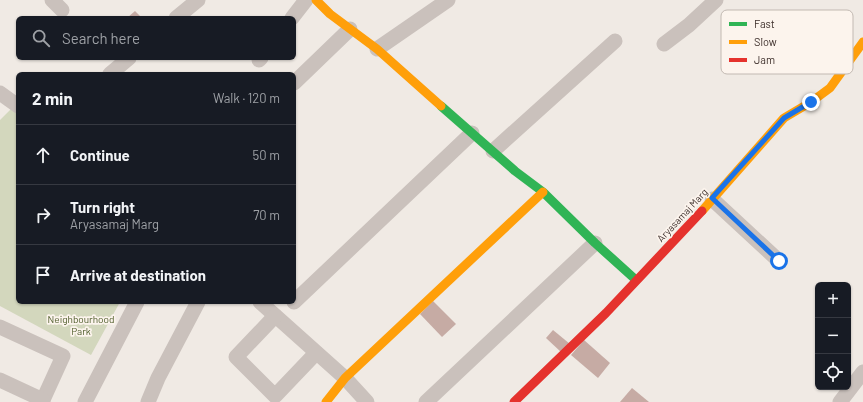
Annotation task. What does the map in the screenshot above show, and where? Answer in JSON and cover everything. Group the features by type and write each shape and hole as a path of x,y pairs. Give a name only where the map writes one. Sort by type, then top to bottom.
{"street":[{"path":"178,16 198,0"},
{"path":"294,16 306,0"},
{"path":"316,0 330,14 377,49 493,152 543,192 636,280"},
{"path":"377,49 448,0"},
{"path":"664,44 689,26 716,0"},
{"path":"296,81 350,29"},
{"path":"493,152 614,41"},
{"name":"Aryasamaj Marg","path":"853,56 863,42"},
{"path":"112,72 127,60"},
{"name":"Aryasamaj Marg","path":"514,402 606,313 784,118 811,102 830,88 840,74"},
{"path":"0,93 16,105"},
{"path":"296,300 472,133"},
{"path":"326,402 345,378 543,192"},
{"path":"712,198 779,261"},
{"path":"426,402 595,242"},
{"path":"85,402 136,304"},
{"path":"148,402 158,378 197,304"},
{"path":"262,304 345,378 367,402"},
{"path":"292,304 276,317 236,357 273,399 316,353"},
{"path":"0,327 63,356 43,401 0,380"},
{"path":"840,402 863,372"}],"green space":[{"name":"Neighbourhood Park","path":"11,109 16,113 16,304 119,304 91,355 0,306 0,120"}],"building":[{"path":"135,11 140,16 129,16"},
{"path":"433,301 456,324 442,337 420,314"},
{"path":"553,330 570,344 562,353 546,338"},
{"path":"584,340 610,363 598,378 571,355"},
{"path":"632,388 649,402 620,402"}],"traffic: fast":[{"path":"441,106 515,171 543,192 595,243 636,280"}],"traffic: slow":[{"path":"316,0 330,14 377,49 441,106"},
{"path":"853,56 863,42"},
{"path":"702,211 784,118 811,102 830,88 840,74"},
{"path":"326,402 345,378 543,192"}],"traffic: jam":[{"path":"514,402 606,313 702,211"}],"route":[{"path":"779,261 712,198 784,118 811,102"}]}
